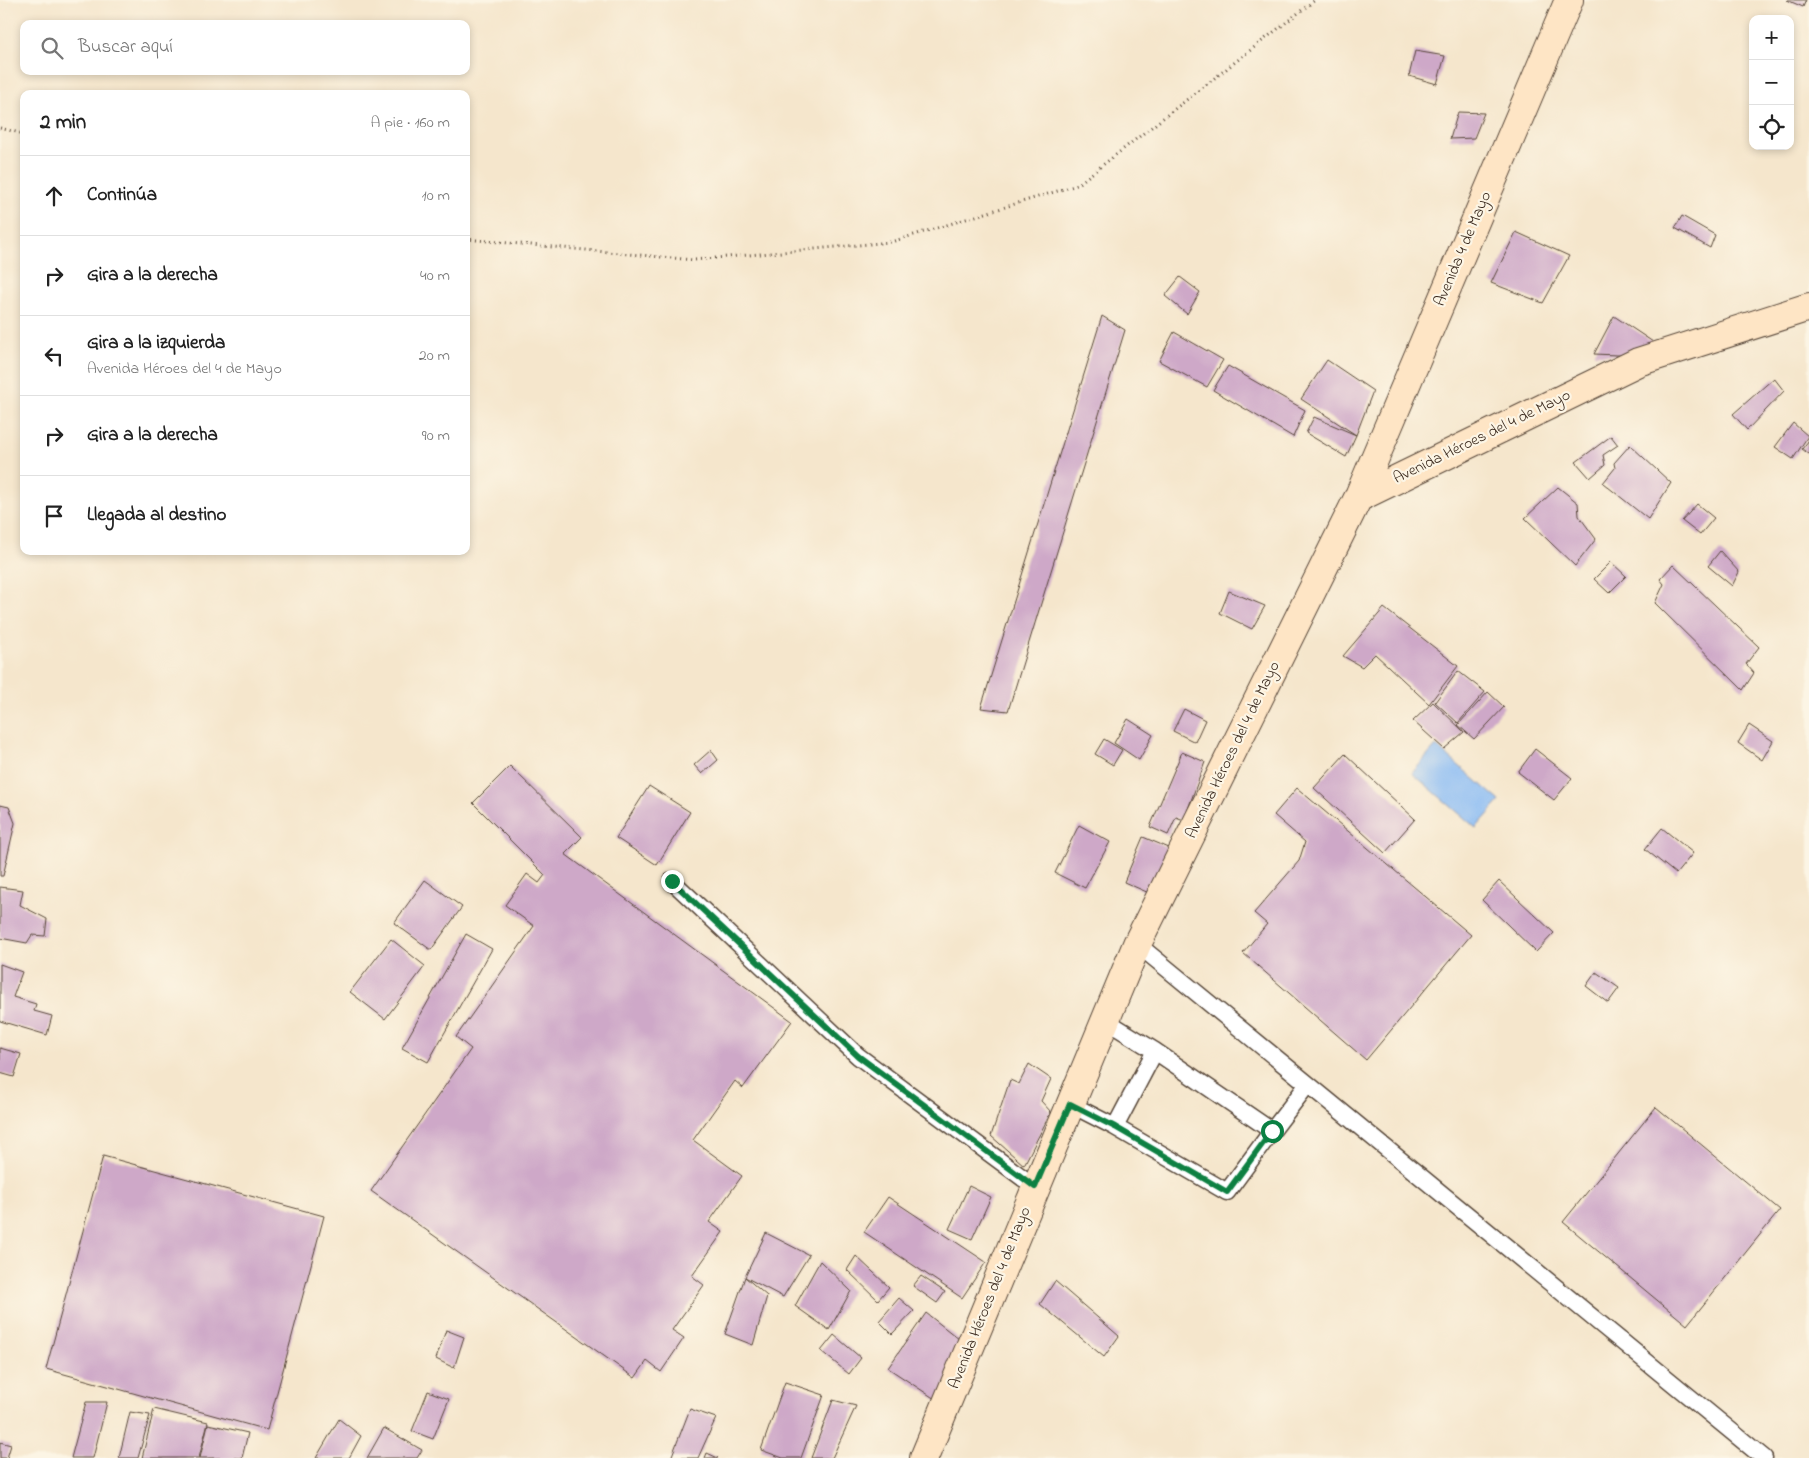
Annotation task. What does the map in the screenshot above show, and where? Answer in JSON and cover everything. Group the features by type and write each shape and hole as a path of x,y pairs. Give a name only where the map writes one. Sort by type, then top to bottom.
{"main road":[{"name":"Avenida 4 de Mayo","path":"1358,498 1568,0"},
{"name":"Avenida Héroes del 4 de Mayo","path":"924,1458 1035,1187 1138,944 1358,498 1638,362 1809,307"}],"lane":[{"path":"672,881 858,1056 1035,1187"},
{"path":"1138,944 1764,1458"},
{"path":"1105,1020 1156,1051 1272,1131"},
{"path":"1115,1127 1156,1051"},
{"path":"1070,1104 1115,1127 1227,1192 1308,1084"}],"path":[{"path":"470,239 694,260 891,242 1077,185 1315,0"},
{"path":"0,128 20,133"}],"water":[{"path":"1436,746 1500,801 1476,828 1412,773"}],"building":[{"path":"1787,0 1806,0 1803,7"},
{"path":"1415,51 1445,56 1437,84 1409,76"},
{"path":"1458,112 1484,113 1474,138 1450,139"},
{"path":"1682,216 1715,235 1710,248 1675,228"},
{"path":"1516,232 1569,256 1543,303 1491,283"},
{"path":"1180,277 1200,292 1187,314 1165,296"},
{"path":"1102,316 1125,330 1008,711 981,708"},
{"path":"1614,316 1653,342 1639,356 1594,354"},
{"path":"1174,332 1223,360 1207,387 1159,361"},
{"path":"1327,360 1373,391 1356,435 1301,399"},
{"path":"1228,366 1305,410 1293,437 1213,390"},
{"path":"1774,378 1784,391 1747,430 1733,414"},
{"path":"1314,417 1356,435 1346,457 1306,433"},
{"path":"1793,423 1808,436 1793,459 1775,447"},
{"path":"1611,436 1618,445 1603,455 1605,465 1590,478 1576,462"},
{"path":"1809,440 1809,454 1802,449"},
{"path":"1630,445 1671,483 1648,519 1603,483 1615,468 1614,463"},
{"path":"1558,487 1578,503 1579,516 1596,539 1575,566 1525,518"},
{"path":"1697,504 1714,518 1700,535 1682,521"},
{"path":"1720,551 1739,572 1732,586 1708,566"},
{"path":"1611,562 1626,576 1609,593 1594,579"},
{"path":"1673,565 1759,647 1746,664 1754,673 1743,690 1655,603 1664,584 1660,579"},
{"path":"1229,591 1265,606 1252,629 1220,613"},
{"path":"1384,608 1458,666 1429,704 1375,654 1362,667 1343,656"},
{"path":"1458,671 1485,692 1458,723 1435,702"},
{"path":"1488,692 1504,707 1474,739 1458,725"},
{"path":"1433,702 1464,732 1444,749 1413,721"},
{"path":"1184,709 1205,720 1195,742 1173,731"},
{"path":"1128,719 1153,735 1139,760 1114,743"},
{"path":"1749,725 1773,741 1762,760 1738,743"},
{"path":"1104,739 1122,750 1113,765 1095,754"},
{"path":"1535,749 1572,778 1554,800 1518,772"},
{"path":"711,750 718,760 702,774 694,765"},
{"path":"1182,752 1205,762 1184,820 1176,817 1168,835 1150,827"},
{"path":"1345,754 1415,819 1385,853 1314,788"},
{"path":"510,766 582,837 565,854 792,1021 743,1088 735,1081 693,1140 742,1176 709,1222 723,1232 692,1276 704,1285 672,1330 684,1338 661,1372 647,1361 635,1378 371,1191 471,1049 456,1037 534,926 505,905 527,874 539,883 545,875 473,803"},
{"path":"649,786 690,812 657,865 616,838"},
{"path":"1297,788 1471,935 1366,1060 1243,953 1267,924 1254,913 1299,861 1305,842 1274,815"},
{"path":"0,805 9,807 15,823 3,876 0,876"},
{"path":"1079,825 1110,842 1085,888 1055,873"},
{"path":"1662,828 1693,853 1676,874 1645,849"},
{"path":"1143,837 1169,848 1149,893 1124,882"},
{"path":"425,880 462,907 431,950 394,923"},
{"path":"1499,881 1554,933 1536,952 1482,900"},
{"path":"0,887 23,890 20,905 47,919 45,936 32,935 27,943 0,938"},
{"path":"466,934 492,949 428,1062 402,1048"},
{"path":"391,939 425,966 385,1019 350,992"},
{"path":"0,964 22,972 13,997 36,1004 34,1011 52,1016 47,1035 0,1021"},
{"path":"1596,972 1619,988 1608,1003 1586,986"},
{"path":"0,1048 21,1054 14,1077 0,1073"},
{"path":"1029,1064 1051,1079 1041,1101 1051,1112 1024,1165 991,1136 1010,1080 1019,1084"},
{"path":"1656,1107 1780,1210 1687,1325 1563,1222"},
{"path":"103,1156 324,1216 267,1430 46,1369"},
{"path":"969,1186 991,1197 972,1239 949,1229"},
{"path":"888,1197 986,1262 962,1298 864,1232"},
{"path":"766,1233 809,1255 783,1297 745,1277"},
{"path":"856,1256 889,1287 878,1300 847,1270"},
{"path":"820,1261 851,1291 829,1330 795,1306"},
{"path":"921,1276 945,1292 937,1303 913,1286"},
{"path":"745,1277 767,1296 753,1345 725,1334"},
{"path":"1055,1281 1119,1336 1104,1357 1040,1304"},
{"path":"899,1298 914,1311 892,1334 879,1321"},
{"path":"926,1313 964,1343 938,1401 888,1368"},
{"path":"446,1330 464,1337 454,1368 436,1359"},
{"path":"834,1335 861,1358 849,1374 821,1351"},
{"path":"785,1382 824,1395 801,1458 783,1458 761,1450"},
{"path":"428,1391 449,1399 433,1439 412,1431"},
{"path":"833,1400 856,1406 832,1458 811,1458"},
{"path":"86,1402 107,1402 93,1458 71,1458"},
{"path":"154,1409 208,1422 199,1458 142,1458"},
{"path":"690,1409 716,1418 698,1458 671,1458"},
{"path":"130,1412 150,1415 138,1458 119,1458"},
{"path":"339,1419 361,1436 349,1458 316,1458"},
{"path":"208,1424 248,1433 242,1458 200,1458"},
{"path":"384,1428 422,1450 417,1458 367,1458"},
{"path":"0,1442 11,1445 7,1458 0,1458"},
{"path":"707,1453 718,1458 705,1458"}],"route":[{"path":"672,881 858,1056 1035,1187 1070,1104 1115,1127 1227,1192 1272,1131"}]}
